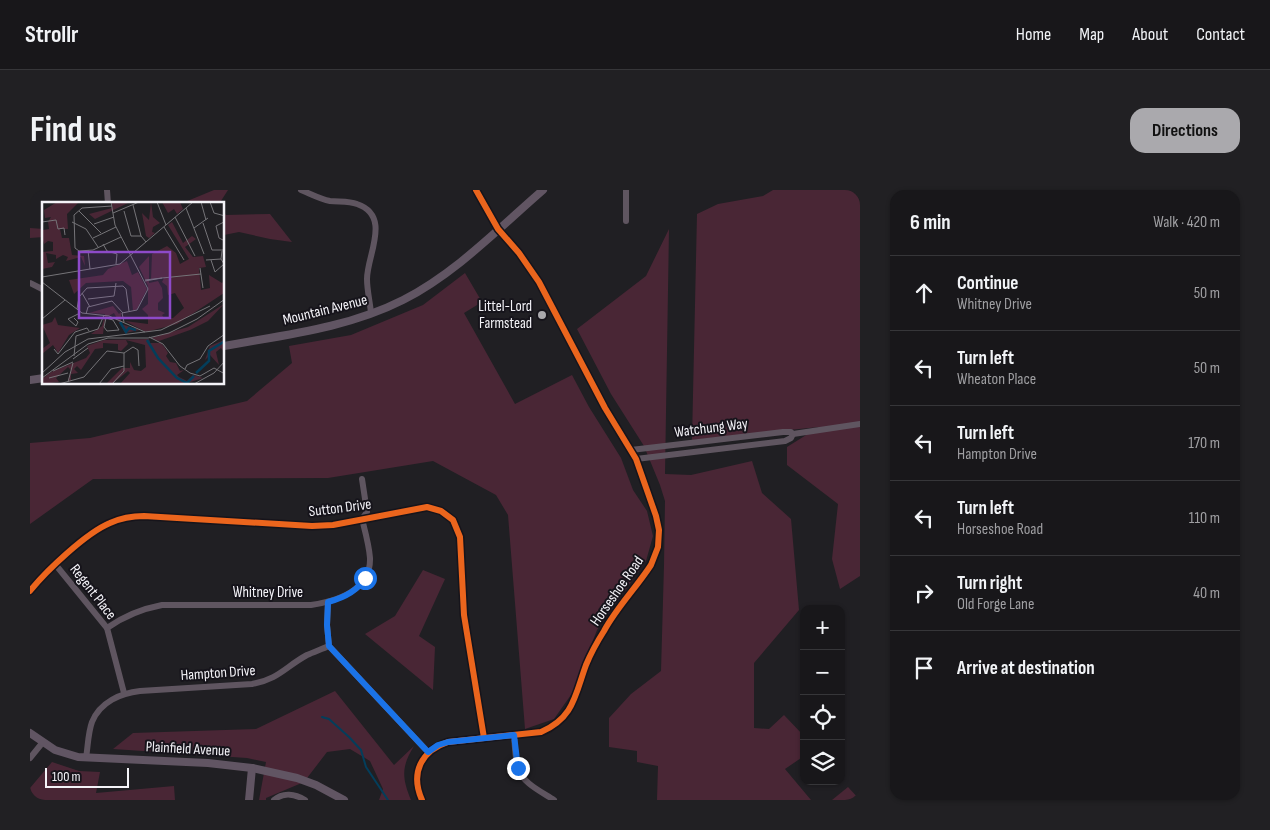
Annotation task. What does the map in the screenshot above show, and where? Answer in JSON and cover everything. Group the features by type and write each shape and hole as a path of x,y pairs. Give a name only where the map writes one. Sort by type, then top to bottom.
{"main road":[{"name":"Mountain Avenue","path":"225,346 358,319 403,300 437,280 466,258 543,190"},
{"name":"Plainfield Avenue","path":"30,733 63,754 86,758 208,763 252,768 297,778 316,785 344,800"},
{"path":"249,800 252,768"}],"street":[{"path":"302,190 329,200 356,204 367,210 374,219 376,237 369,261 367,279 371,313"},
{"name":"Horseshoe Road","path":"428,752 438,745 448,742 541,732 565,716 576,698 589,658 602,632 651,566 658,547 659,530 656,516 636,459 605,408 539,282 519,253 498,229 476,190"},
{"path":"626,190 626,221"},
{"path":"30,283 42,289"},
{"name":"Watchung Way","path":"631,450 783,432 791,432 793,434 860,424"},
{"name":"Watchung Way","path":"636,459 784,441 791,438 793,434"},
{"name":"Whitney Drive","path":"107,628 133,613 162,605 301,606 328,602 357,589 367,574 370,558 362,519 367,512 362,479"},
{"name":"Sutton Drive","path":"30,591 55,564 103,526 119,519 135,516 312,526 333,525 427,507 444,512 457,526 461,541 464,615 484,738"},
{"name":"Regent Place","path":"55,564 107,628 124,693"},
{"path":"328,602 327,625 329,646 428,752 421,763 417,778 417,788 422,800"},
{"name":"Hampton Drive","path":"86,758 94,717 112,698 124,693 140,691 264,682 275,678 306,656 329,646"},
{"path":"514,735 518,768 521,774 528,783 554,800"},
{"path":"30,758 43,742"},
{"path":"274,800 287,794 305,800"}],"shaded area":[{"path":"214,190 228,190 220,202 185,202"},
{"path":"773,190 860,190 860,576 840,589 832,559 838,504 787,465 787,447 819,427 692,440 697,214 718,204 763,196"},
{"path":"225,214 270,214 292,242 270,239 239,232 225,235"},
{"path":"30,228 42,229 42,237 30,238"},
{"path":"669,229 665,474 691,475 752,461 762,493 791,519 799,610 754,663 754,728 769,729 784,715 800,732 800,759 785,769 811,800 657,800 658,766 637,762 637,751 609,747 609,718 631,694 661,671 665,501 644,446 611,394 577,329 646,276"},
{"path":"465,273 482,302 464,313 515,404 572,375 589,407 621,458 633,490 647,511 653,536 646,561 597,630 573,692 554,719 525,729 508,515 496,495 433,461 328,478 93,479 30,524 30,443 90,438 247,401 292,363 289,346 351,335 423,305"},
{"path":"423,570 445,579 419,636 435,647 433,690 365,634 395,616"},
{"path":"335,691 394,765 414,746 407,760 404,773 411,800 379,800 383,789 370,761 350,749 327,752 304,782 266,798 266,800 259,800 266,762 247,758 113,749 133,733 256,729"},
{"path":"52,762 79,771 100,772 96,793 174,786 175,800 30,800 30,788"},
{"path":"848,787 860,800 832,800"}],"waterway":[{"path":"322,717 329,719 361,750 366,767 388,800"}],"cycle path":[{"path":"422,800 417,781 420,764 431,751 439,746 448,742 541,732 552,726 567,713 576,696 586,665 597,643 615,614 651,565 658,547 659,530 656,516 636,459 605,408 539,282 519,253 498,229 476,190"},
{"path":"30,591 56,563 90,535 110,523 135,516 312,526 333,525 427,507 441,511 453,520 460,537 464,615 484,738"}],"place":[{"name":"Littel-Lord Farmstead","path":"542,315"}],"route":[{"path":"365,578 357,589 328,602 327,625 329,646 428,752 438,745 448,742 514,735 518,768"}]}
